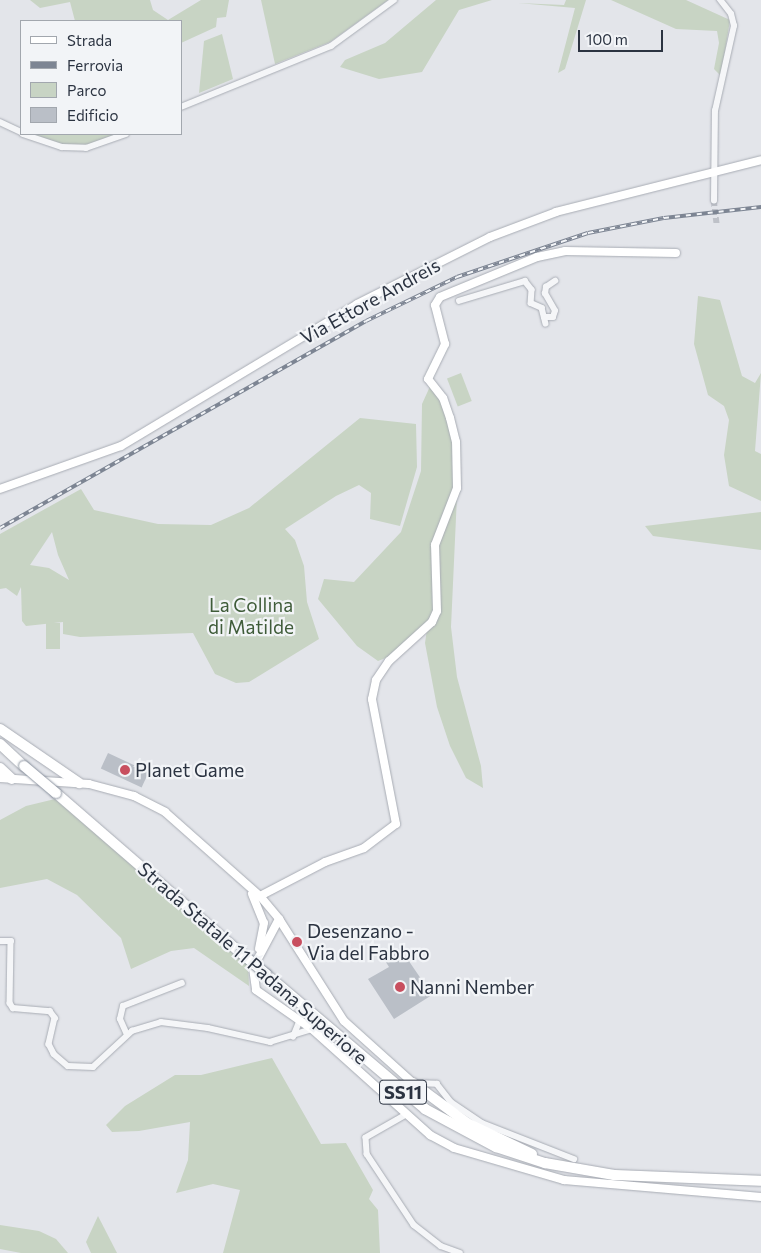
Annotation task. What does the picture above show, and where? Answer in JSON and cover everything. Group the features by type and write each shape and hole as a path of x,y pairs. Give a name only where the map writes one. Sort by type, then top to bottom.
{"highway":[{"path":"0,729 79,783"},
{"name":"Strada Statale 11 Padana Superiore","path":"0,744 266,974 426,1109 496,1148 565,1167 644,1178 761,1181"},
{"path":"0,768 12,779"},
{"path":"413,1083 482,1132 565,1167"},
{"path":"644,1178 761,1176"},
{"path":"644,1178 670,1183 761,1187"}],"street":[{"path":"182,107 331,46 394,0"},
{"path":"714,201 715,111 734,26 731,14 720,0"},
{"path":"0,122 20,132"},
{"path":"28,135 62,147 86,148 123,135"},
{"name":"Via Ettore Andreis","path":"0,489 121,446 357,304 490,237 556,212 761,160"},
{"path":"260,896 325,862 364,848 396,824 372,699 376,680 389,661 432,622 437,611 435,545 456,488 456,442 450,418 443,398 428,379 445,344 435,305 440,297 537,257 565,251 676,253"},
{"path":"459,301 525,281 532,290 532,303 542,308 546,324"},
{"path":"544,317 552,317 555,311 545,294 546,287 555,281"},
{"path":"0,778 79,783 117,790 165,812 248,888 260,896 279,919 344,1021 413,1083 436,1084 451,1102 482,1123 574,1159"},
{"path":"248,888 262,911 263,929 258,956 252,973 256,990 312,1029 406,1115 454,1148 531,1173 656,1190 761,1196"},
{"path":"263,929 279,919"},
{"path":"258,956 270,938 279,919"},
{"path":"270,938 290,938"},
{"path":"0,941 11,942 10,1003 13,1008 50,1011 55,1018 49,1044 54,1054 68,1066 93,1067 127,1034 160,1022 208,1028 270,1042 293,1037 312,1029"},
{"path":"127,1034 120,1019 123,1006 182,983"},
{"path":"293,1037 300,1020"},
{"path":"406,1115 370,1136 366,1150 414,1225 441,1246 460,1253"}],"green space":[{"path":"30,0 150,0 153,10 168,20 75,20 70,2 40,8"},
{"path":"201,0 229,0 226,17 217,18 216,27 182,43 182,20 168,20"},
{"path":"261,0 388,0 330,42 275,64"},
{"path":"436,0 492,0 459,10 422,72 379,79 340,67 345,60 385,43"},
{"path":"566,0 586,0 565,69 558,73 575,8 518,3 564,5"},
{"path":"611,0 686,0 730,20 721,76 714,69 719,43 717,31 676,29"},
{"path":"222,34 233,79 199,93 204,41"},
{"path":"32,135 122,135 100,144 82,146 55,144"},
{"path":"698,296 720,300 742,376 755,383 761,373 755,451 761,454 761,501 729,486 724,455 729,420 724,406 708,395 694,344"},
{"path":"461,373 472,401 458,406 447,378"},
{"path":"432,382 436,385 459,452 451,627 457,677 481,766 483,788 466,778 450,746 437,707 425,643 427,629 406,650 378,661 357,646 318,599 324,579 354,582 401,532 421,471 422,404"},
{"name":"La Collina di Matilde","path":"360,418 416,424 417,467 400,526 370,519 371,493 359,485 336,496 285,529 295,540 304,566 307,602 319,639 249,682 236,683 215,674 193,633 80,637 63,634 63,622 26,626 22,621 21,587 17,596 6,588 0,589 0,534 81,489 94,510 158,524 211,525 249,508","holes":["52,532 58,555 69,580 49,568 30,565"]},
{"path":"761,512 761,550 653,536 645,526"},
{"path":"46,623 60,623 60,649 46,649"},
{"path":"55,799 248,965 249,986 194,948 171,951 131,969 121,938 77,895 47,879 0,888 0,820 26,806"},
{"path":"272,1058 321,1144 346,1143 373,1190 369,1199 378,1210 380,1253 223,1253 240,1190 213,1184 176,1193 188,1160 190,1122 139,1131 112,1132 106,1125 125,1106 175,1075 201,1075"},
{"path":"98,1216 117,1253 91,1253 86,1242"},
{"path":"0,1225 39,1231 56,1239 68,1253 21,1253 0,1249"}],"building":[{"name":"Planet Game","path":"108,753 149,772 142,787 101,768"},
{"name":"Nanni Nember","path":"400,948 432,995 394,1019 368,979 389,967 384,959"}],"tunnel":[{"path":"714,201 717,225"}],"railway":[{"path":"0,528 366,321 457,277 588,233 664,218 761,207"}],"place":[{"name":"Planet Game","path":"125,770"},
{"name":"Desenzano - Via del Fabbro","path":"297,942"},
{"name":"Nanni Nember","path":"400,987"}]}
